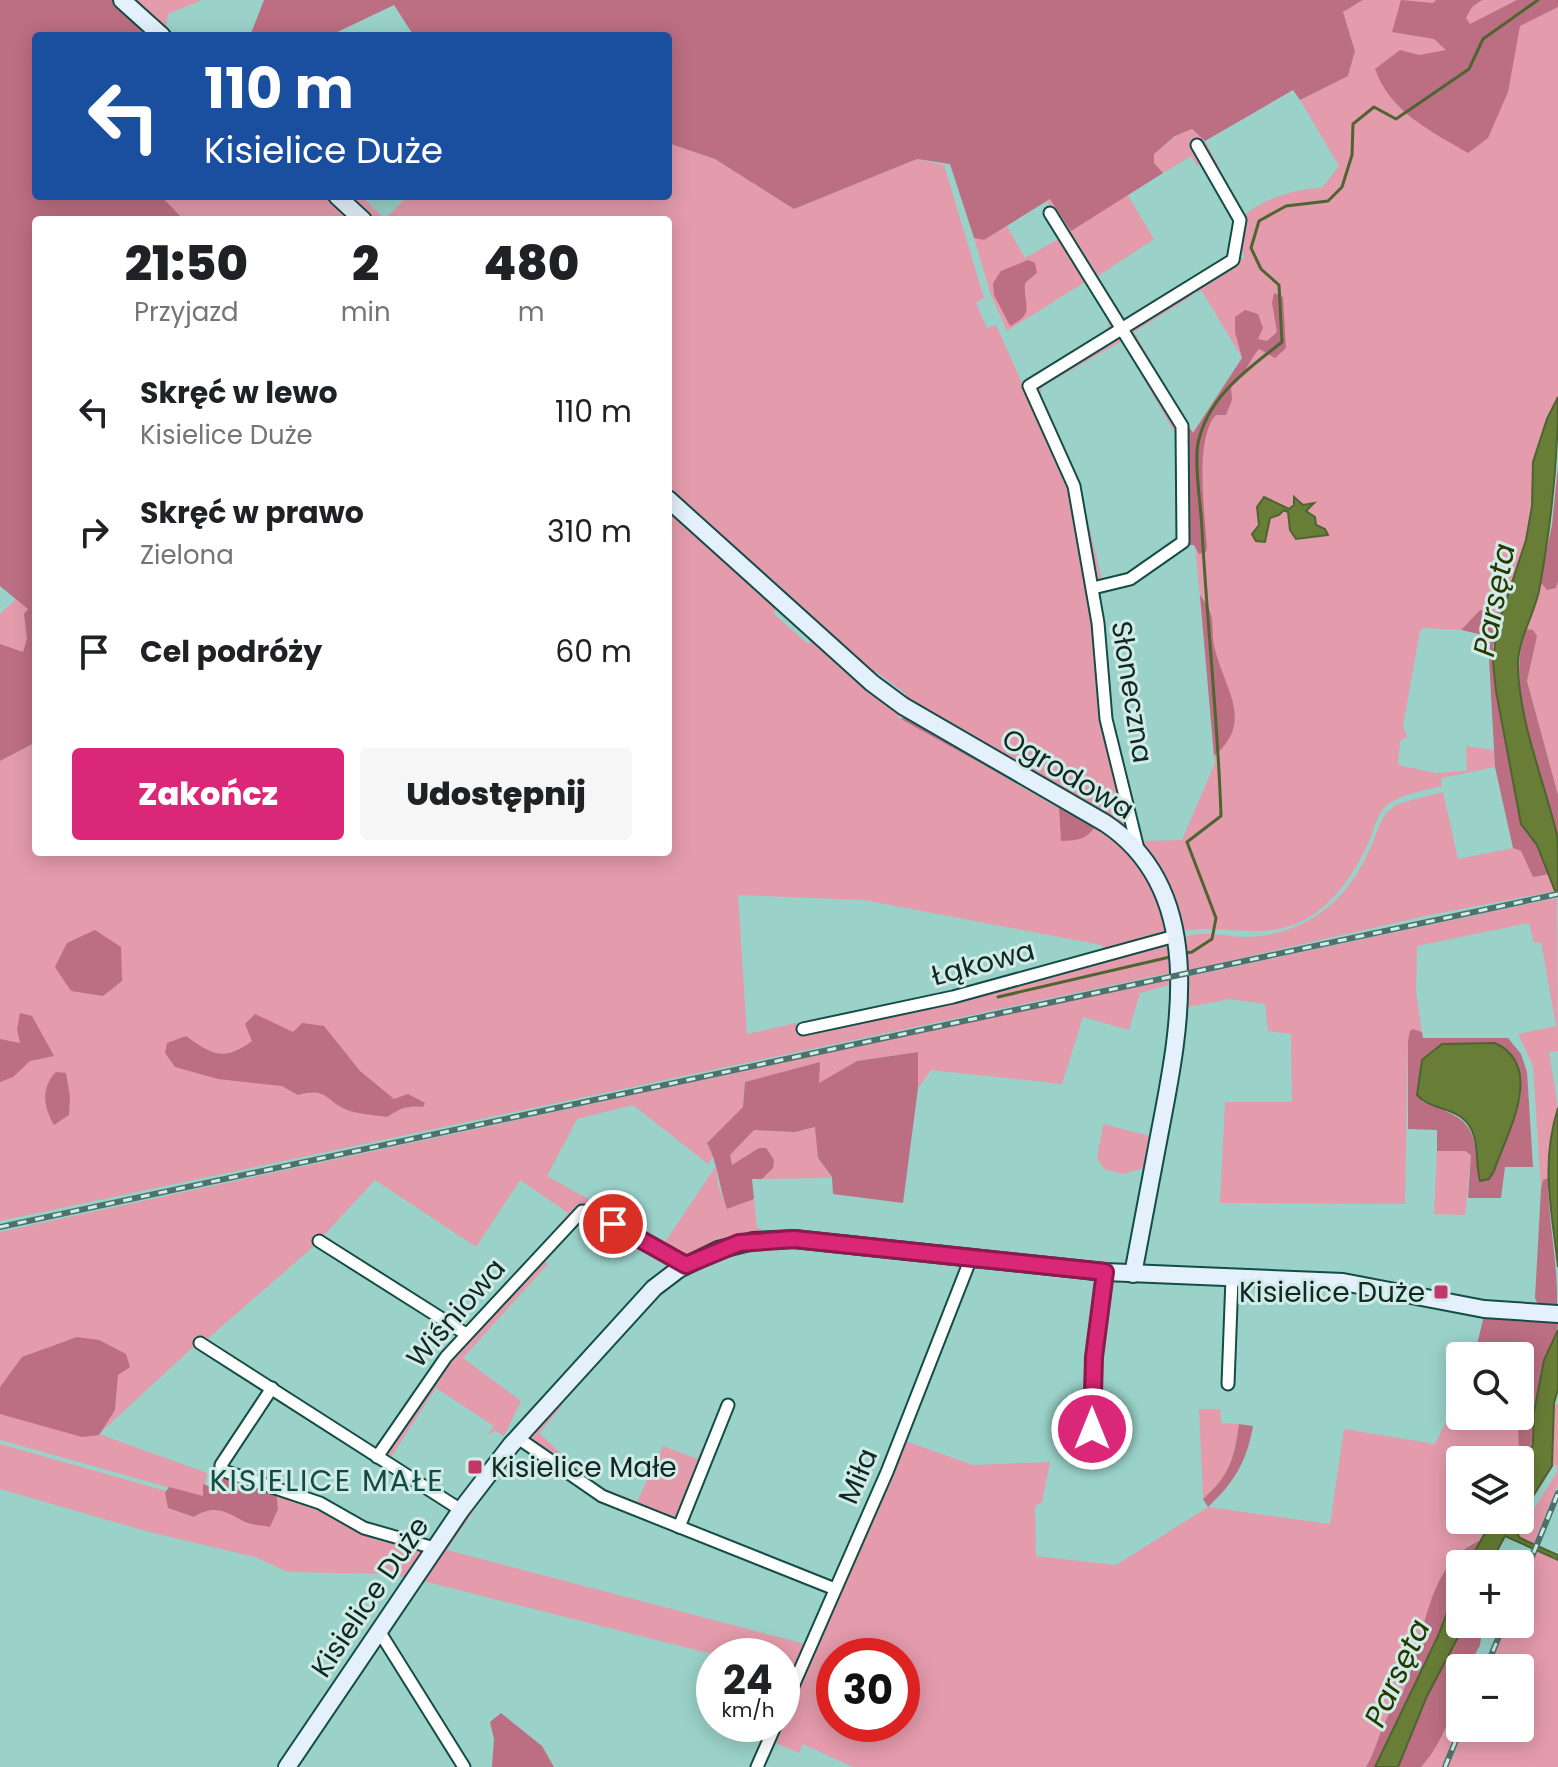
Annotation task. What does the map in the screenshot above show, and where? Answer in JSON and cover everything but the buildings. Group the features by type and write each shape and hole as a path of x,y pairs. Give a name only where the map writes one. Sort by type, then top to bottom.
{"street":[{"path":"122,0 158,32"},
{"name":"Słoneczna","path":"1138,849 1106,719 1093,588 1074,486 1029,386 1233,260 1240,220 1197,145"},
{"path":"341,200 359,216"},
{"name":"Słoneczna","path":"1050,213 1182,426 1183,542 1130,579 1093,588"},
{"name":"Ogrodowa","path":"672,503 872,683 903,706 1105,823 1138,849 1162,887 1175,936 1179,980 1177,1037 1133,1274"},
{"name":"Łąkowa","path":"803,1029 953,997 1175,936"},
{"name":"Wiśniowa","path":"377,1457 412,1402 466,1334 582,1211 591,1212 686,1265"},
{"name":"Kisielice Duże","path":"287,1767 434,1548 518,1438 641,1301 686,1265 739,1243 794,1239 1105,1272 1343,1282 1484,1309 1558,1314"},
{"path":"319,1241 466,1334"},
{"name":"Miła","path":"800,1670 887,1472 971,1258"},
{"path":"1092,1429 1094,1357 1105,1272"},
{"path":"1228,1384 1232,1278"},
{"path":"200,1343 461,1510"},
{"path":"272,1388 221,1465 221,1470 320,1503 364,1528 434,1548"},
{"path":"679,1527 728,1405"},
{"path":"518,1438 590,1490 835,1589"},
{"path":"379,1631 464,1767"},
{"path":"757,1767 768,1742"}],"shaded area":[{"path":"0,0 115,0 151,32 32,32 32,200 165,200 180,216 32,216 32,744 0,761 0,644 23,652 27,639 24,614 28,609 0,586"},
{"path":"129,0 202,0 168,14 163,32"},
{"path":"264,0 1363,0 1343,12 1355,51 1348,76 1300,100 1293,90 1205,141 1192,129 1175,136 1154,154 1154,163 1163,173 1071,231 1050,199 984,240 974,238 950,164 917,159 794,209 715,159 672,144 672,32 411,32 394,5 337,32 252,32"},
{"path":"1363,0 1558,0 1558,397 1533,462 1532,507 1526,540 1504,613 1480,610 1461,630 1424,628 1420,631 1403,726 1407,737 1400,741 1398,765 1436,773 1467,771 1466,746 1494,750 1495,767 1441,778 1442,786 1408,795 1385,807 1349,878 1333,898 1304,920 1273,930 1182,931 1159,869 1142,841 1182,840 1215,763 1195,545 1186,545 1187,427 1130,331 1189,291 1192,296 1134,332 1193,433 1242,358 1202,291 1198,293 1195,288 1245,257 1240,247 1243,216 1280,196 1322,188 1339,166 1300,100 1348,76 1355,51 1343,12"},
{"path":"1401,0 1433,3 1436,0 1482,0 1472,7 1466,18 1470,24 1517,0 1558,0 1558,7 1520,26 1508,92 1488,138 1468,153 1401,109 1375,69 1400,50 1419,55 1446,50 1434,39 1392,32"},
{"path":"1185,129 1192,129 1205,141 1218,165 1214,168 1202,163 1197,166 1191,156 1163,173 1154,163 1154,154"},
{"path":"672,144 715,159 794,209 917,159 944,165 984,298 976,303 987,328 996,325 1069,488 1080,533 1125,825 1117,825 902,701 906,694 875,671 870,676 672,497 672,216 388,216 404,200 672,200"},
{"path":"1127,194 1154,239 1098,276 1122,315 1119,317 1047,201 1051,199 1071,231"},
{"path":"165,200 332,200 350,216 180,216"},
{"path":"346,200 365,200 382,216 364,216"},
{"path":"1007,226 1025,258 1060,238 1114,323 1108,330 1108,319 1085,282 1007,331 991,295 974,238 984,240"},
{"path":"1028,260 1035,263 1037,273 1025,283 1026,313 1010,326 994,295 993,283 1001,271"},
{"path":"1274,293 1283,297 1286,348 1275,358 1259,349 1231,387 1232,400 1226,415 1216,415 1209,426 1202,478 1207,547 1206,552 1199,554 1194,545 1186,545 1187,424 1193,433 1242,358 1235,332 1235,317 1245,310 1258,314 1263,328 1258,339 1267,341 1277,332 1272,303"},
{"path":"1119,335 1178,428 1177,437 1122,341 1043,386 1040,393 1077,476 1102,580 1095,577 1081,499 1037,390 1039,385"},
{"path":"1558,397 1555,471 1547,543 1539,591 1518,658 1523,710 1557,835 1558,890 1555,891 1537,845 1521,824 1493,662 1497,628 1526,540 1532,506 1533,462"},
{"path":"1558,466 1558,581 1556,588 1547,590 1540,582 1552,525"},
{"path":"1264,497 1289,509 1294,505 1294,497 1303,505 1314,503 1306,511 1315,517 1316,525 1325,529 1328,535 1296,539 1290,530 1288,512 1284,510 1270,518 1265,542 1256,541 1252,534 1259,525 1257,507"},
{"path":"672,510 778,607 773,613 808,644 812,639 899,712 898,717 1059,808 1096,824 1147,870 1168,930 1165,936 1105,951 1101,945 864,900 738,895 747,1034 796,1023 799,1034 956,1001 1161,945 1170,948 1174,972 0,1221 0,761 32,744 32,856 672,856"},
{"path":"1558,581 1558,795 1527,681 1537,636 1526,629 1540,582 1548,590 1556,587"},
{"path":"1200,595 1210,611 1214,644 1234,706 1233,731 1214,756"},
{"path":"16,599 29,609 24,614 27,640 23,653 0,644 0,614"},
{"path":"1480,610 1504,613 1493,646 1496,691 1521,824 1537,845 1549,874 1533,877 1521,851 1513,848 1495,767 1488,640 1484,635 1461,630"},
{"path":"1526,629 1533,630 1537,636 1527,681 1558,795 1558,838 1527,734 1522,705 1520,652"},
{"path":"908,715 1096,824 1082,838 1061,841 1059,807 901,719"},
{"path":"1443,792 1458,859 1513,848 1521,851 1533,876 1549,874 1555,891 1430,915 1185,971 1182,939 1189,936 1269,935 1304,923 1319,914 1333,903 1357,874 1387,812 1397,804"},
{"path":"1557,898 1558,1051 1549,1052 1558,1108 1548,1178 1543,1180 1541,1189 1533,1066 1518,1034 1556,1026 1541,942 1534,943 1529,923 1417,946 1416,992 1422,1032 1413,1029 1408,1041 1405,1204 1220,1203 1225,1102 1292,1102 1291,1034 1268,1031 1265,1004 1230,999 1188,1007 1186,977"},
{"path":"95,930 121,947 122,981 103,996 71,991 55,967 67,943"},
{"path":"1174,978 1174,1016 1169,985 1140,993 1129,1030 1083,1017 1062,1084 931,1070 918,1088 917,1052 857,1061 818,1084 819,1063 745,1082 743,1107 707,1143 714,1155 708,1164 633,1105 577,1119 547,1176 599,1205 596,1211 583,1206 560,1224 568,1213 520,1180 476,1247 375,1180 313,1247 206,1340 192,1348 99,1434 207,1473 203,1497 0,1440 0,1232"},
{"path":"20,1013 32,1016 54,1056 30,1061 13,1077 0,1082 0,1039 20,1043 17,1029"},
{"path":"255,1014 293,1032 302,1023 324,1026 360,1071 394,1099 408,1094 425,1103 423,1107 404,1108 387,1117 356,1112 321,1094 298,1095 282,1086 218,1079 175,1067 165,1053 167,1043 186,1036 218,1054 233,1052 252,1041 245,1024"},
{"path":"1410,1031 1422,1032 1423,1038 1508,1038 1521,1054 1527,1072 1533,1167 1505,1167 1501,1198 1468,1198 1471,1155 1465,1151 1437,1151 1437,1130 1408,1129","holes":["1521,1094 1494,1171 1478,1174 1475,1143 1460,1119 1422,1101"]},
{"path":"1495,1043 1510,1054 1518,1068 1521,1084 1513,1120 1494,1171 1489,1179 1480,1181 1476,1144 1468,1124 1457,1114 1417,1095 1422,1060 1442,1044"},
{"path":"918,1052 918,1088 903,1203 833,1194 832,1177 818,1158 815,1127 795,1132 754,1130 730,1155 732,1165 759,1148 766,1148 774,1160 773,1168 762,1179 752,1179 754,1199 727,1209 707,1143 743,1107 745,1082 820,1062 819,1083 857,1061"},
{"path":"56,1072 66,1073 70,1097 69,1115 54,1125 45,1098"},
{"path":"1558,1108 1558,1267 1549,1168"},
{"path":"1103,1124 1154,1137 1147,1167 1123,1174 1104,1169 1097,1158"},
{"path":"816,1127 818,1158 832,1178 762,1179 773,1168 759,1148 732,1166 730,1155 754,1130 795,1132"},
{"path":"1437,1151 1465,1151 1471,1155 1465,1215 1434,1214"},
{"path":"716,1166 718,1185 727,1209 754,1199 757,1228 761,1228 761,1234 681,1257 670,1251 665,1242"},
{"path":"1548,1178 1557,1305 1538,1304 1535,1298 1541,1189 1543,1180"},
{"path":"542,1259 548,1264 463,1358 521,1401 504,1436 496,1431 487,1435 494,1426 436,1388 389,1460 385,1453 449,1359"},
{"path":"1484,1316 1558,1323 1543,1363 1534,1429 1534,1342 1478,1342"},
{"path":"1558,1330 1558,1389 1554,1403 1552,1466 1534,1495 1534,1412 1544,1360"},
{"path":"77,1337 99,1340 126,1354 130,1367 118,1375 115,1410 99,1435 82,1437 0,1414 0,1387 22,1357"},
{"path":"559,1403 562,1406 539,1433 593,1484 637,1502 663,1446 697,1459 702,1448 706,1450 681,1515 674,1520 594,1489 548,1451 530,1441 529,1434"},
{"path":"1554,1403 1558,1405 1558,1484 1534,1544 1518,1534 1534,1534 1534,1509 1557,1472 1557,1465 1552,1466"},
{"path":"1199,1409 1220,1409 1221,1423 1239,1424 1229,1466 1203,1499"},
{"path":"1446,1422 1446,1430 1518,1430 1520,1446 1446,1446 1446,1534 1484,1534 1466,1550 1446,1550 1446,1583 1428,1613 1404,1689 1385,1722 1378,1747 1366,1767 853,1767 803,1744 799,1753 775,1743 800,1742 800,1685 816,1648 816,1742 920,1742 920,1638 820,1638 905,1441 973,1465 1050,1462 1042,1502 1035,1506 1036,1556 1116,1565 1208,1507 1330,1524 1344,1429 1435,1444"},
{"path":"1239,1424 1253,1426 1243,1461 1232,1480 1208,1507 1203,1499 1229,1466"},
{"path":"1518,1430 1534,1430 1531,1446 1519,1446"},
{"path":"0,1444 166,1491 168,1508 194,1517 207,1511 220,1510 245,1522 276,1491 341,1516 375,1540 417,1546 422,1551 423,1559 409,1578 389,1574 288,1572 255,1557 149,1532 0,1489"},
{"path":"223,1476 276,1491 278,1509 270,1527 246,1522 219,1510 194,1517 168,1508 165,1493 169,1487 203,1496 203,1484 218,1490"},
{"path":"467,1509 473,1512 447,1550 782,1638 696,1638 696,1650 423,1581 390,1630 390,1639 387,1638 387,1627"},
{"path":"1484,1534 1518,1534 1520,1538 1558,1555 1558,1560 1505,1536 1498,1550 1476,1550"},
{"path":"1481,1540 1476,1550 1464,1550"},
{"path":"1537,1550 1558,1560 1558,1767 1448,1767 1458,1742 1534,1742 1534,1654 1495,1654 1501,1638 1534,1638 1534,1558"},
{"path":"1446,1570 1446,1616 1378,1762 1375,1767 1366,1767 1387,1718 1404,1689 1437,1585"},
{"path":"1446,1616 1446,1638 1458,1638 1449,1654 1446,1654 1398,1767 1375,1767"},
{"path":"1458,1638 1481,1638 1475,1654 1449,1654"},
{"path":"1446,1660 1446,1726 1443,1734 1421,1767 1398,1767 1427,1696"},
{"path":"501,1713 542,1746 554,1767 492,1767 494,1739 490,1722"},
{"path":"1446,1715 1446,1742 1452,1742 1442,1767 1421,1767"}],"waterway":[{"path":"1181,954 1192,952 1212,939 1216,918 1187,842 1221,816 1197,452 1203,426 1220,398 1282,342 1279,285 1261,269 1251,248 1259,221 1286,206 1328,201 1342,187 1352,155 1353,124 1374,107 1396,119 1469,69 1483,39 1538,0"},
{"path":"998,997 1170,957"}],"railway":[{"path":"0,1227 1558,894"},
{"path":"1534,1552 1558,1493"},
{"path":"1492,1654 1498,1638"},
{"path":"1445,1767 1455,1742"}],"place":[{"name":"Kisielice Duże","path":"1441,1292"},
{"name":"Kisielice Małe","path":"475,1467"}],"district":[{"name":"KISIELICE MAŁE","path":"327,1480"}],"route":[{"path":"613,1224 686,1265 739,1243 794,1239 1105,1272 1094,1357 1092,1429"}],"water label":[{"name":"Parsęta","path":"1494,600"},
{"name":"Parsęta","path":"1397,1673"}]}
